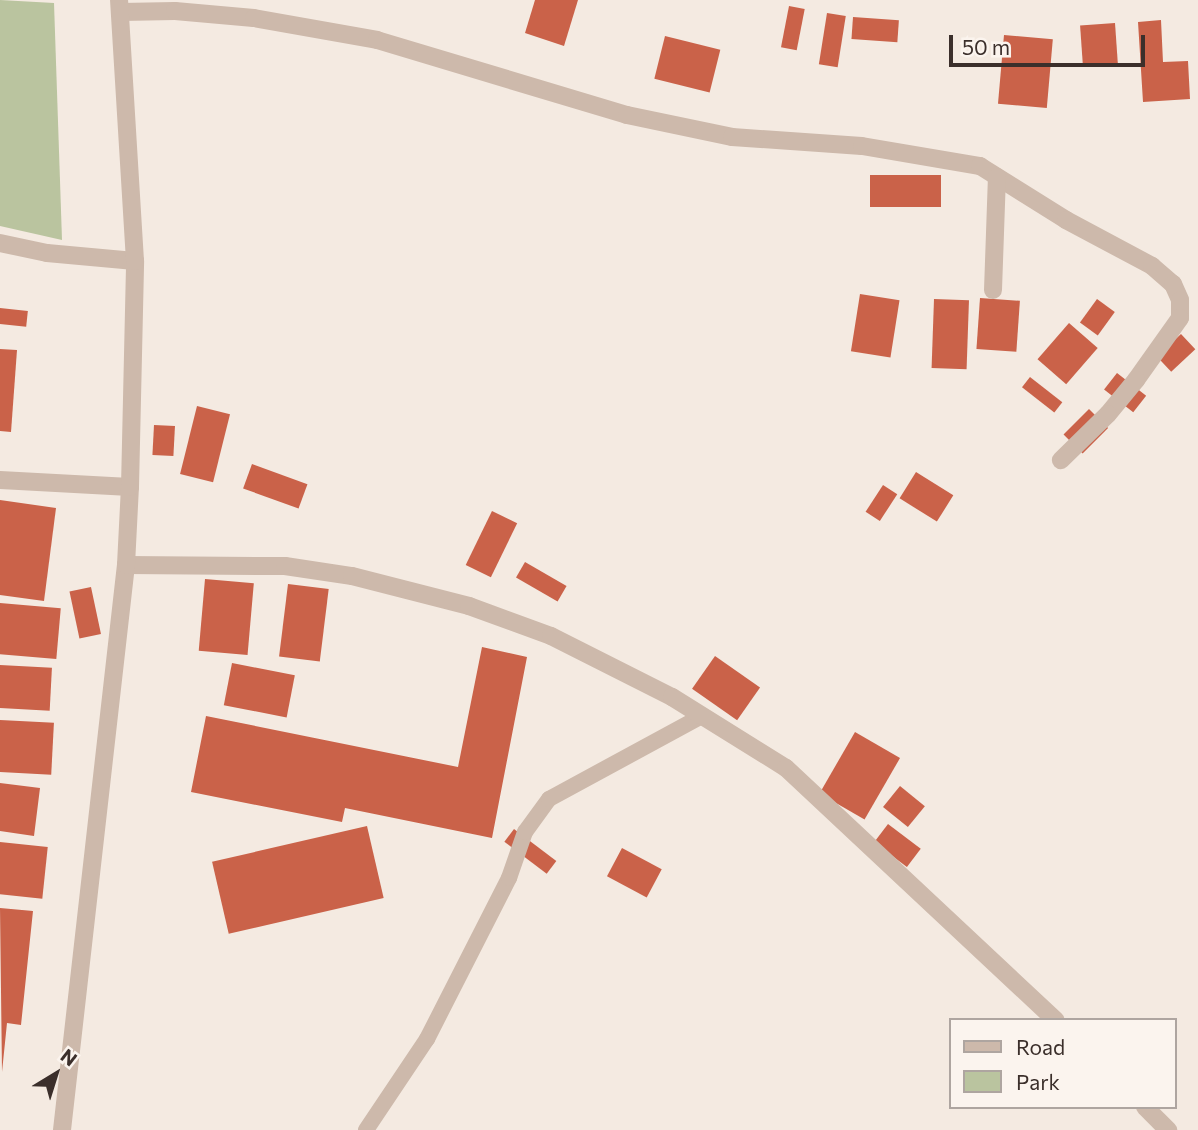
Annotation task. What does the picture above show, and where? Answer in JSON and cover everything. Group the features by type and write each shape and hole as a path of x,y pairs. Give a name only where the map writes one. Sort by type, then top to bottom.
{"street":[{"path":"62,1130 126,565 135,261 120,6 254,18 377,40 627,115 732,137 862,146 980,166 1066,220 1153,266 1173,284 1180,300 1180,318 1136,380 1108,414 1061,460"},
{"path":"993,290 997,177"},
{"path":"0,243 47,253 135,261"},
{"path":"0,480 130,486"},
{"path":"126,565 285,566 352,576 469,606 551,636 702,716 786,768 1053,1018"},
{"path":"1147,1109 1168,1130"}],"lane":[{"path":"366,1130 427,1039 509,878 525,832 549,799 702,716"}],"green space":[{"path":"0,0 54,3 62,240 0,226"}],"building":[{"path":"535,0 578,0 564,46 525,33"},
{"path":"789,6 805,9 797,50 781,47"},
{"path":"827,13 846,16 838,67 819,64"},
{"path":"853,17 899,20 897,42 851,39"},
{"path":"1161,20 1163,62 1188,61 1190,99 1143,102 1138,22"},
{"path":"1115,23 1118,64 1083,66 1080,25"},
{"path":"1004,35 1053,39 1047,108 998,104"},
{"path":"665,36 720,50 710,92 654,79"},
{"path":"870,175 941,175 941,207 870,207"},
{"path":"860,294 900,300 890,358 851,351"},
{"path":"980,298 1020,301 1016,352 976,349"},
{"path":"934,299 969,300 967,369 932,368"},
{"path":"1097,299 1115,312 1098,335 1080,322"},
{"path":"0,308 28,311 26,327 0,324"},
{"path":"1069,323 1098,348 1066,384 1038,359"},
{"path":"1181,334 1195,349 1171,372 1157,357"},
{"path":"0,349 17,350 11,432 0,431"},
{"path":"1117,373 1146,396 1133,412 1104,390"},
{"path":"1030,377 1062,402 1054,412 1022,387"},
{"path":"197,406 230,414 213,482 180,474"},
{"path":"1089,409 1108,428 1083,454 1064,434"},
{"path":"154,425 175,426 173,456 152,455"},
{"path":"252,464 307,484 299,509 243,488"},
{"path":"916,472 953,495 937,522 900,498"},
{"path":"883,485 897,494 880,521 866,512"},
{"path":"0,500 56,508 44,601 0,595"},
{"path":"492,511 517,523 491,577 466,565"},
{"path":"525,562 567,586 558,602 516,578"},
{"path":"205,579 254,583 248,655 199,651"},
{"path":"288,584 329,589 320,661 279,656"},
{"path":"91,587 101,634 79,639 69,592"},
{"path":"0,603 61,608 56,659 0,654"},
{"path":"482,647 527,657 492,838 345,808 342,822 191,792 206,716 458,767"},
{"path":"715,656 760,688 737,720 692,689"},
{"path":"232,663 295,675 287,717 224,705"},
{"path":"0,665 52,668 50,711 0,708"},
{"path":"0,720 54,723 51,775 0,772"},
{"path":"855,732 900,758 865,819 820,793"},
{"path":"0,783 40,788 34,836 0,831"},
{"path":"900,786 925,806 908,827 883,807"},
{"path":"888,824 921,849 907,867 874,842"},
{"path":"367,826 384,898 229,934 212,862"},
{"path":"514,829 556,861 547,874 504,842"},
{"path":"0,842 48,847 42,899 0,894"},
{"path":"622,848 662,869 647,897 607,876"},
{"path":"0,908 33,911 21,1025 7,1023 2,1072"}]}
